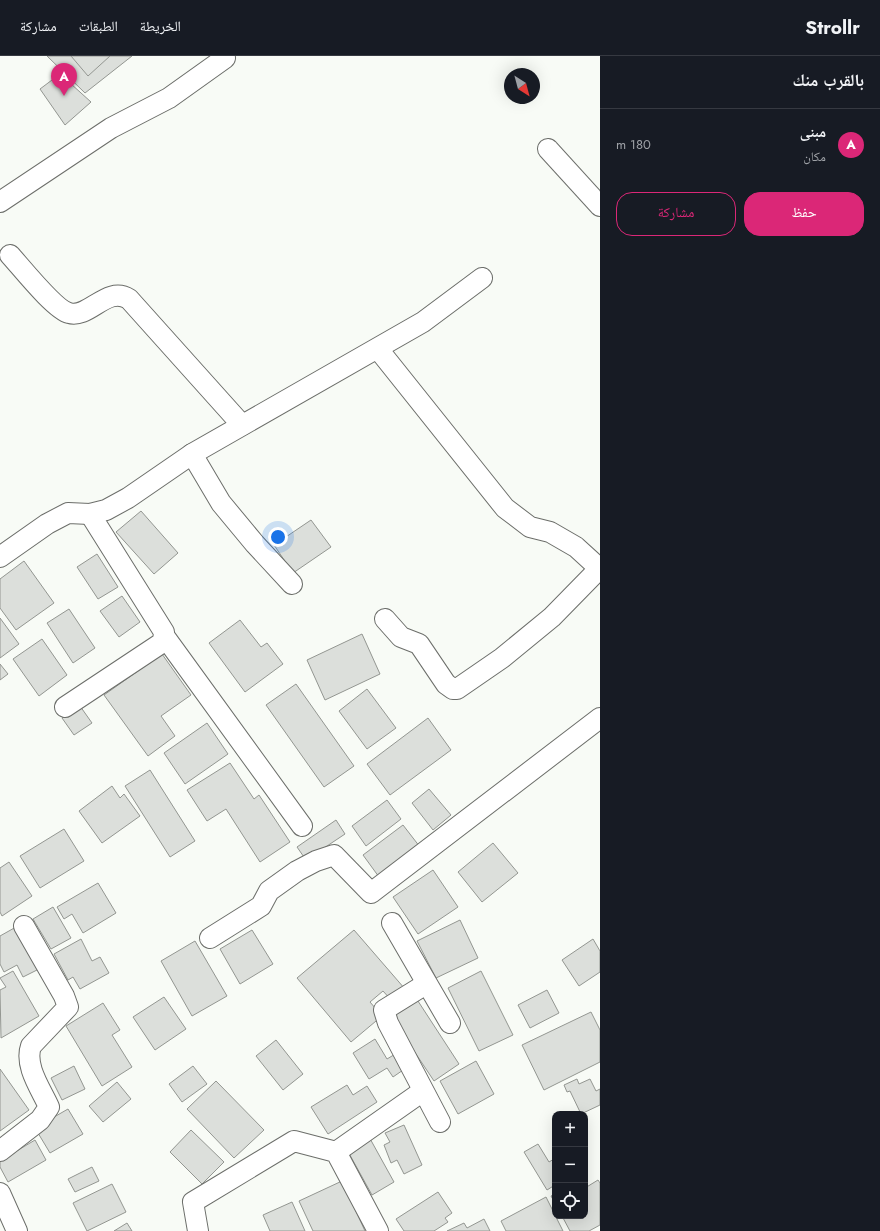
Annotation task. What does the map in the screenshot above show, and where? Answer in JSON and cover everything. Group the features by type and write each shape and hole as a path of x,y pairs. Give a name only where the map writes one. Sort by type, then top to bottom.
{"street":[{"path":"0,202 111,128 169,98 225,58"},
{"path":"548,148 600,206"},
{"path":"10,255 58,306 69,313 78,313 116,295 123,295 129,299 242,425"},
{"path":"0,557 46,524 68,513 90,514 106,510 128,498 192,454 424,322 482,278"},
{"path":"378,349 505,508 530,527 550,532 576,547 600,569 552,617 502,658 457,689 453,689 446,684 419,644 401,637 385,619"},
{"path":"192,454 222,503 255,544 292,584"},
{"path":"90,514 164,632 165,637 302,826"},
{"path":"64,707 163,642 165,637"},
{"path":"210,938 261,906 269,891 297,872 316,861 334,855 371,893 600,718"},
{"path":"392,923 450,1023"},
{"path":"0,1151 40,1120 49,1107 28,1062 28,1053 31,1046 68,1007 64,996 24,926"},
{"path":"426,984 384,1010 388,1023 440,1122"},
{"path":"336,1152 423,1091"},
{"path":"198,1231 193,1202 294,1141 336,1152 378,1231"},
{"path":"0,1193 17,1231"}],"building":[{"path":"47,56 132,56 85,93"},
{"path":"71,56 110,56 88,76"},
{"path":"60,74 91,102 65,125 40,89"},
{"path":"141,511 178,553 154,574 116,532"},
{"path":"311,520 331,547 293,573 274,545"},
{"path":"97,554 118,587 98,599 77,567"},
{"path":"24,561 54,603 16,630 0,608 0,579"},
{"path":"122,596 140,622 119,637 100,611"},
{"path":"69,609 95,648 73,663 47,623"},
{"path":"0,618 19,644 0,658"},
{"path":"240,620 261,647 267,643 283,664 245,692 209,643"},
{"path":"362,634 380,674 325,700 307,660"},
{"path":"42,639 67,675 39,696 13,659"},
{"path":"162,654 191,695 161,716 175,736 148,756 104,695"},
{"path":"0,664 8,674 0,680"},
{"path":"296,684 354,766 324,787 266,705"},
{"path":"367,689 396,728 367,749 339,711"},
{"path":"80,706 92,723 74,735 62,718"},
{"path":"428,718 451,750 390,795 367,764"},
{"path":"207,723 228,754 185,784 164,753"},
{"path":"230,763 254,799 259,795 290,842 260,862 226,809 207,821 187,790"},
{"path":"150,770 195,841 170,857 125,786"},
{"path":"112,786 120,798 124,794 140,816 102,843 79,811"},
{"path":"429,789 451,815 433,830 412,803"},
{"path":"387,800 401,819 366,846 352,826"},
{"path":"336,820 345,834 306,860 297,847"},
{"path":"403,825 420,847 379,877 363,855"},
{"path":"64,829 84,861 40,888 20,856"},
{"path":"493,843 518,873 482,902 458,872"},
{"path":"9,862 32,896 2,916 0,912 0,868"},
{"path":"433,870 458,907 418,934 393,897"},
{"path":"98,883 116,913 83,933 72,914 64,919 57,907"},
{"path":"53,907 71,938 51,949 33,919"},
{"path":"460,920 478,958 436,978 417,941"},
{"path":"16,927 39,969 23,977 17,965 4,972 0,964 0,936"},
{"path":"252,930 273,964 240,984 220,949"},
{"path":"354,930 405,989 392,1001 383,991 370,1002 382,1016 351,1042 297,978"},
{"path":"81,939 92,961 100,957 109,973 80,989 73,977 68,980 54,954"},
{"path":"593,939 600,951 600,972 579,986 562,960"},
{"path":"195,941 227,996 192,1016 161,961"},
{"path":"13,971 39,1016 1,1038 0,990 6,987 0,978"},
{"path":"481,971 513,1035 479,1051 448,988"},
{"path":"547,990 559,1013 530,1028 518,1005"},
{"path":"164,997 186,1029 155,1050 133,1017"},
{"path":"416,998 459,1064 434,1081 390,1015"},
{"path":"103,1003 120,1030 112,1035 132,1067 102,1086 66,1026"},
{"path":"591,1012 600,1030 600,1062 544,1090 522,1045"},
{"path":"375,1039 387,1059 397,1053 406,1068 393,1077 387,1068 369,1079 353,1053"},
{"path":"276,1040 303,1074 283,1090 256,1056"},
{"path":"476,1061 494,1094 458,1114 440,1081"},
{"path":"74,1066 85,1089 62,1100 51,1078"},
{"path":"193,1066 207,1084 182,1102 169,1084"},
{"path":"0,1069 29,1110 0,1131"},
{"path":"577,1079 579,1084 590,1079 596,1091 600,1089 600,1105 587,1111 580,1111 570,1091 567,1092 564,1085"},
{"path":"216,1081 264,1130 234,1158 187,1109"},
{"path":"117,1082 131,1099 103,1122 89,1106"},
{"path":"347,1085 353,1095 367,1086 377,1102 328,1134 311,1107"},
{"path":"68,1109 83,1134 50,1153 35,1128"},
{"path":"404,1125 422,1165 404,1174 397,1160 391,1163 384,1145 390,1142 385,1133"},
{"path":"191,1130 224,1162 202,1184 170,1152"},
{"path":"368,1135 394,1182 372,1195 346,1148"},
{"path":"35,1140 46,1160 8,1182 0,1167 0,1161"},
{"path":"538,1144 549,1162 552,1160 552,1187 547,1190 524,1152"},
{"path":"92,1167 99,1181 75,1192 68,1179"},
{"path":"598,1180 600,1183 600,1225 589,1231 570,1231 564,1219 588,1219 588,1186"},
{"path":"342,1181 365,1231 313,1231 299,1201"},
{"path":"112,1184 126,1212 87,1231 73,1203"},
{"path":"438,1192 452,1213 445,1218 448,1222 434,1231 404,1231 396,1219"},
{"path":"546,1197 552,1209 552,1219 557,1219 563,1231 506,1231 501,1221"},
{"path":"292,1202 305,1231 270,1231 263,1215"},
{"path":"484,1219 490,1231 447,1231 464,1223 467,1228"},
{"path":"127,1223 132,1231 114,1231"}],"place":[{"name":"مبنى","path":"64,96"}]}
